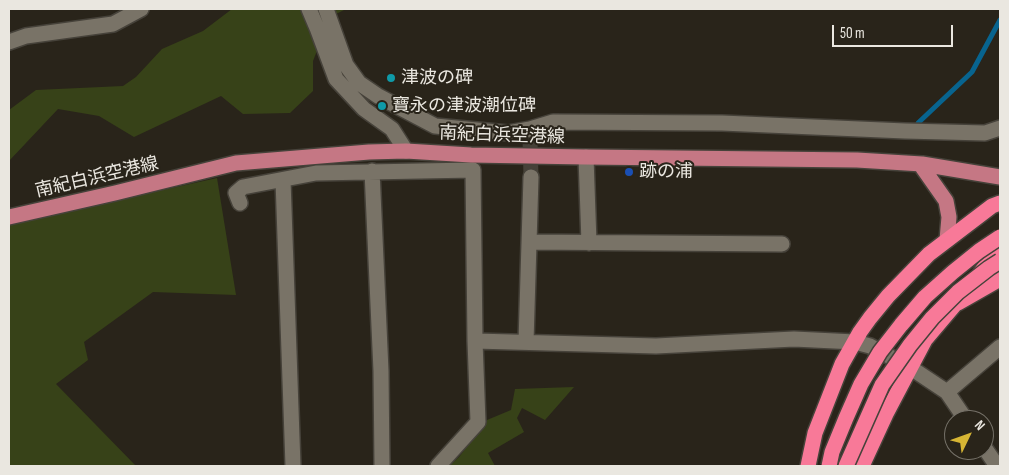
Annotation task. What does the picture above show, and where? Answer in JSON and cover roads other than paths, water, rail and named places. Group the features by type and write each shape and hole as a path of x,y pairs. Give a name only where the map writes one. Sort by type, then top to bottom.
{"highway":[{"path":"808,466 815,433 842,364 870,318 888,296 929,254 992,206 1000,203"},
{"path":"828,466 832,452 861,384 880,352 925,297 979,251 1000,237"},
{"path":"862,466 886,414 925,340 1000,248"},
{"path":"846,466 882,385 910,344 958,292 1000,261"},
{"path":"954,306 1000,280"}],"main road":[{"name":"南紀白浜空港線","path":"9,217 236,163 369,152 406,151 471,155 857,160 920,164 1000,177"},
{"path":"920,164 946,201 949,217 947,240"}],"street":[{"path":"9,42 26,36 113,24 141,9"},
{"path":"309,9 336,79 364,109 392,130 406,151"},
{"path":"326,9 346,65 359,83 378,96 435,126 530,134 553,122 722,123 985,133 1000,128"},
{"path":"586,157 589,243"},
{"path":"240,202 236,193 243,187 316,173 473,170 478,422 438,466"},
{"path":"372,172 381,371 382,466"},
{"path":"526,342 531,177"},
{"path":"283,180 293,466"},
{"path":"530,242 782,244"},
{"path":"475,341 656,346 794,339 855,342 870,346 910,368 947,392 959,410"},
{"path":"947,392 1000,347"}],"waterway":[{"path":"918,123 972,72 1000,20"}],"tunnel":[{"path":"530,139 531,177"}],"place":[{"name":"津波の碑","path":"391,78"},
{"name":"寶永の津波潮位碑","path":"382,106"},
{"name":"跡の浦","path":"629,172"}]}
